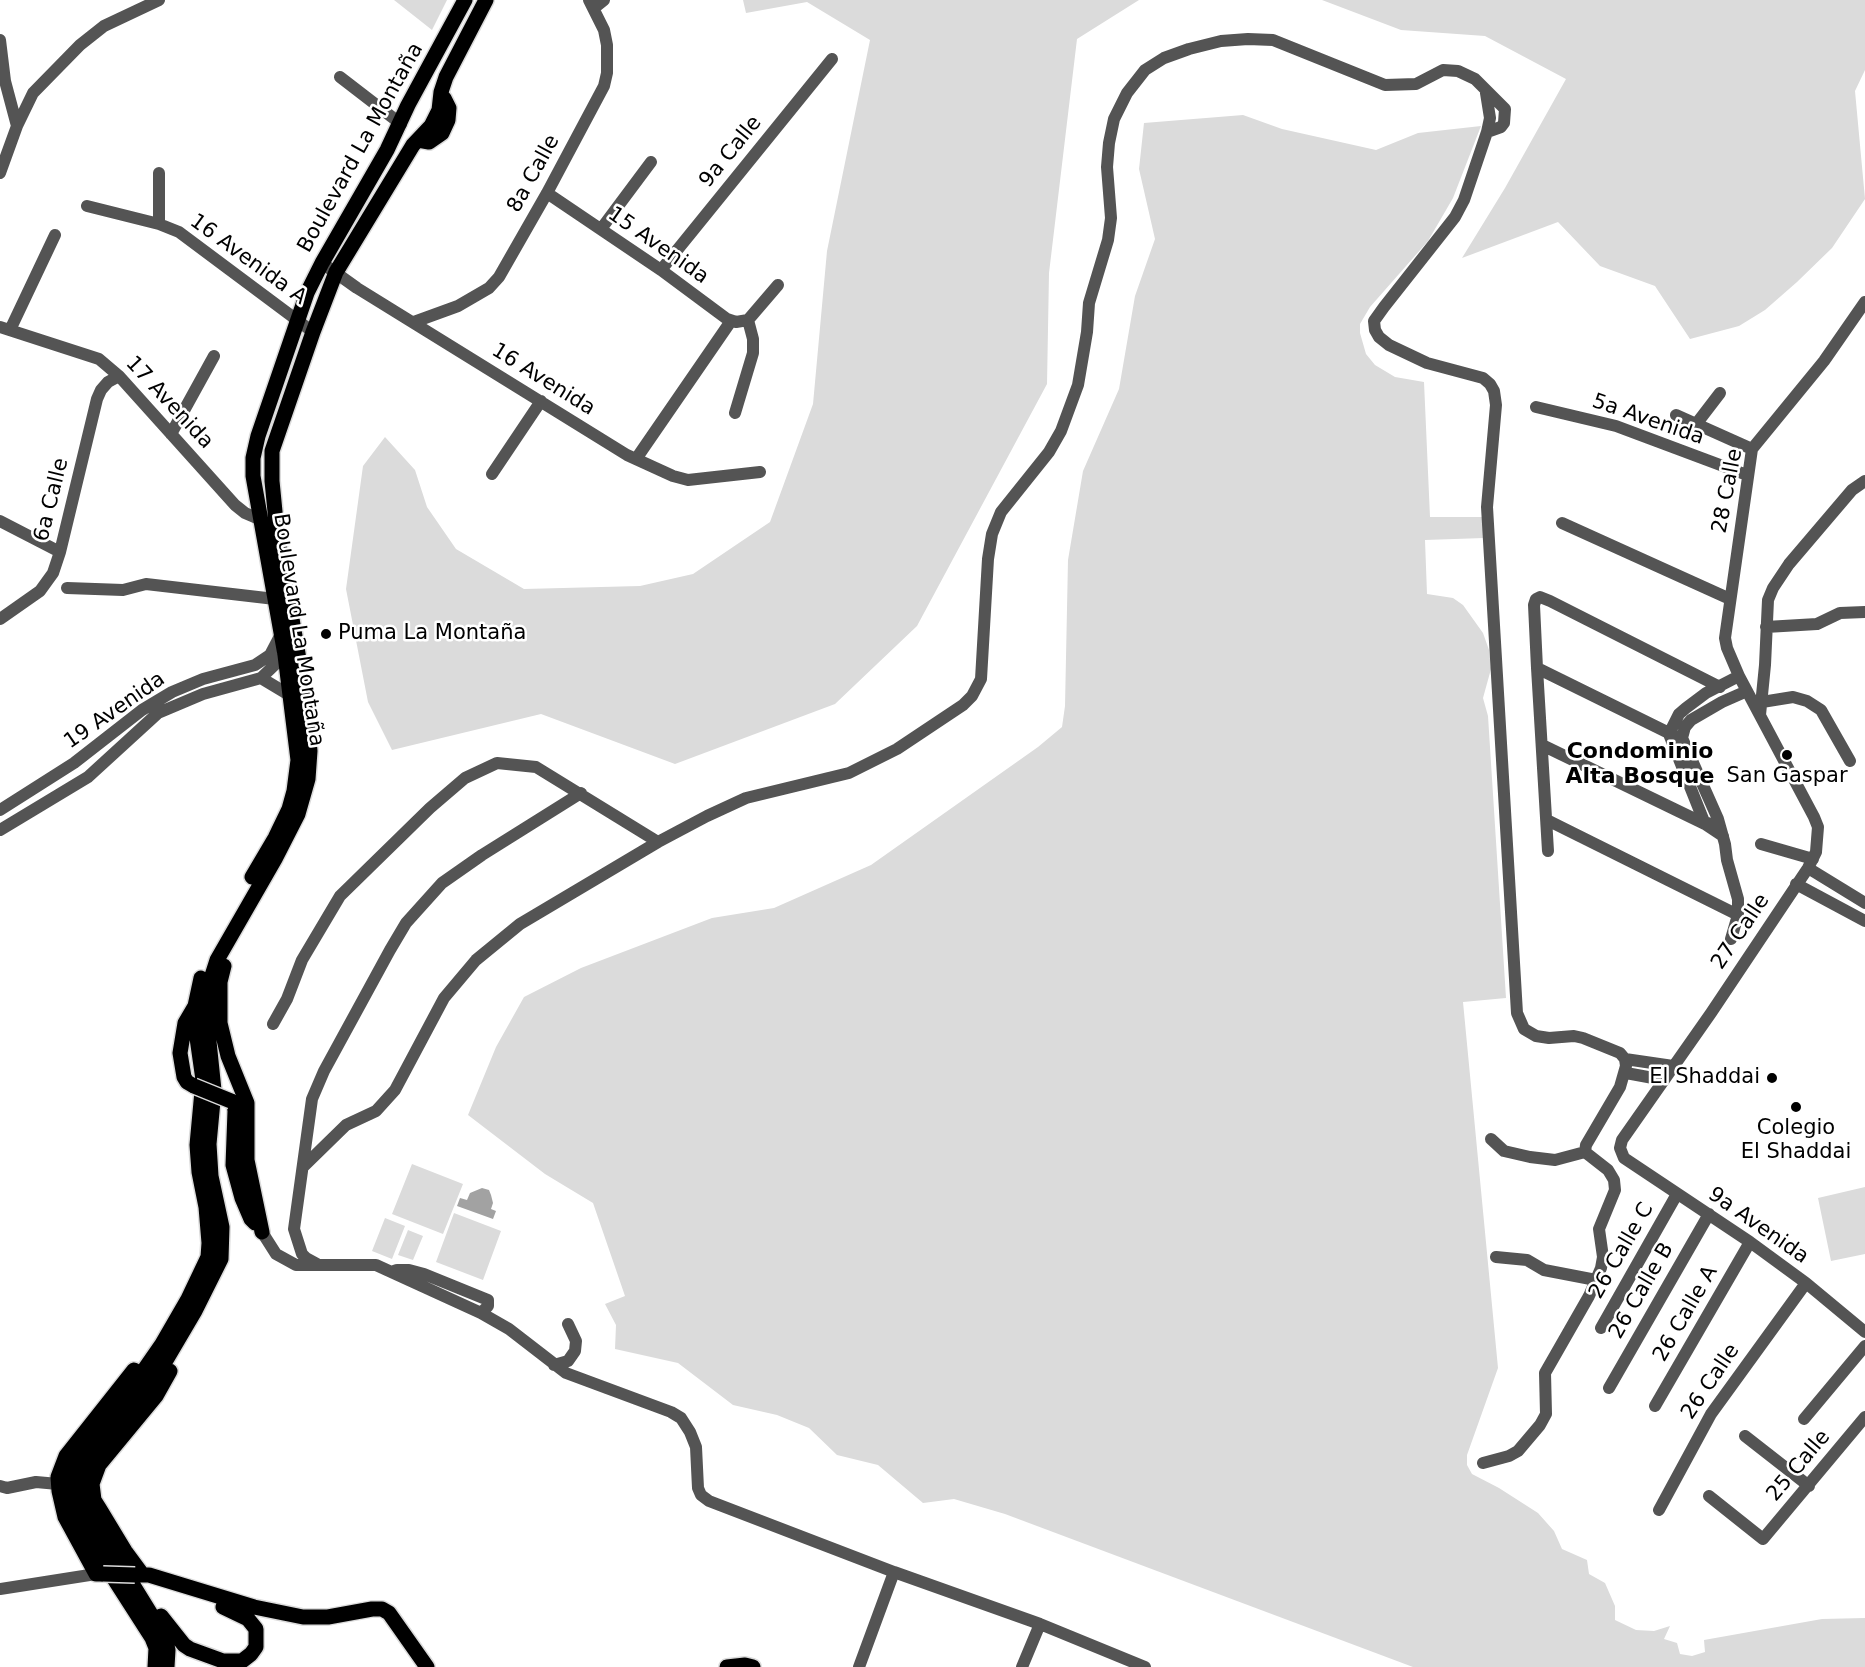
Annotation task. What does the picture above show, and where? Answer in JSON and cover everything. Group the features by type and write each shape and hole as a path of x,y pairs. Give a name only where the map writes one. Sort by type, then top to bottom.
{"main road":[{"name":"Boulevard La Montaña","path":"106,1568 82,1498 83,1476 93,1457 153,1381 218,1266 222,1247 222,1227 211,1176 209,1144 214,1090 206,1012 208,988 217,960 279,851 302,805 308,779 301,722 294,624 259,519 252,476 253,458 267,405 297,318 322,263 401,124 408,105 465,0"},
{"name":"Boulevard La Montaña","path":"441,92 446,77 486,0"},
{"path":"401,124 405,137 410,140 418,139 429,142 442,133 447,120 448,108 441,92 432,87 419,88"},
{"name":"Boulevard La Montaña","path":"301,722 291,696 275,599 272,451 336,272 418,139"},
{"path":"259,519 268,514 273,494"},
{"name":"Boulevard La Montaña","path":"106,1568 76,1515 69,1491 70,1476 81,1451 119,1406 162,1344 198,1279 207,1257 209,1243 197,1145 202,1080 195,1006 200,982 214,945 289,809 304,750"},
{"path":"262,1232 247,1160 247,1102 224,1040 219,1000 220,982 225,964 236,939 260,898 263,879"},
{"path":"195,1006 185,1023 180,1053 184,1077 194,1086 234,1104 236,1111 233,1158 236,1177 251,1219 262,1232"},
{"path":"106,1568 142,1598 152,1603 183,1644 198,1653 236,1662 248,1658 256,1647 256,1629 248,1618 139,1574 94,1500 92,1484 99,1466 165,1382 180,1352 179,1338"},
{"path":"154,1667 156,1648 152,1638 106,1568 65,1517 58,1484 66,1455 80,1435 147,1353 162,1344"},
{"path":"106,1568 183,1584 254,1607 303,1617 328,1617 382,1609 389,1613 427,1667"},
{"path":"142,1598 167,1643 167,1667"},
{"path":"727,1667 745,1665 753,1667"}],"street":[{"path":"0,173 17,126 33,93 80,45 104,26 159,0"},
{"name":"8a Calle","path":"414,322 458,306 489,288 499,277 547,193 604,86 607,73 607,45 595,3"},
{"path":"303,1167 346,1125 376,1111 395,1090 444,998 476,960 520,924 658,842 707,816 746,798 849,773 897,749 963,705 972,696 981,679 988,559 992,534 1001,512 1053,445 1061,431 1078,385 1087,332 1089,303 1110,229 1107,167 1114,119 1127,93 1145,70 1164,58 1221,41 1248,39 1273,40 1385,85 1416,84 1443,70 1458,71 1475,80 1486,93 1490,118 1464,200 1455,217 1374,321 1379,337 1389,345 1427,363 1483,378 1494,392 1496,405 1486,507 1517,1013 1524,1029 1536,1036 1549,1038 1574,1036 1614,1050 1625,1059 1626,1073 1620,1088 1586,1145 1585,1152"},
{"path":"0,40 4,81 17,126"},
{"name":"9a Calle","path":"661,270 832,59"},
{"path":"340,77 401,124"},
{"path":"601,229 651,162"},
{"path":"159,173 159,224"},
{"name":"15 Avenida","path":"547,193 661,270 731,321"},
{"name":"16 Avenida A","path":"87,206 159,224 189,239 313,332"},
{"path":"3,331 55,235"},
{"name":"16 Avenida","path":"322,263 357,288 636,459 673,476 688,480 760,472"},
{"path":"636,459 731,321 748,320 778,285"},
{"name":"28 Calle","path":"1760,715 1739,676 1725,638 1752,448 1824,362 1865,302"},
{"path":"735,413 754,346 748,320"},
{"name":"17 Avenida","path":"3,331 99,359 119,376 235,506 259,519"},
{"path":"171,434 214,356"},
{"name":"6a Calle","path":"0,619 40,591 53,573 97,399 101,390 119,376"},
{"path":"1697,423 1720,393"},
{"path":"492,474 541,401"},
{"name":"5a Avenida","path":"1536,407 1616,426 1747,475"},
{"path":"1676,415 1752,448"},
{"path":"1760,715 1768,600 1788,564 1852,490 1865,481"},
{"path":"0,521 60,552"},
{"path":"1562,524 1730,599"},
{"path":"248,596 260,590 276,565"},
{"path":"276,565 289,640 285,655"},
{"path":"67,588 123,590 146,584 275,599"},
{"path":"1548,851 1534,605 1536,599 1540,597 1720,687"},
{"path":"0,604 12,611"},
{"path":"1766,627 1817,624 1840,613 1865,612"},
{"name":"19 Avenida","path":"0,810 74,763 142,710 172,692 203,679 255,665 270,655 281,634"},
{"name":"19 Avenida","path":"0,830 88,777 158,713 203,694 261,678 285,655"},
{"path":"1537,668 1669,735 1682,738"},
{"path":"1705,824 1669,735 1679,714 1694,701 1739,676"},
{"path":"261,678 291,696"},
{"path":"1731,939 1738,915 1738,899 1723,836 1718,819 1682,738 1685,727 1691,720 1747,691"},
{"path":"1762,702 1793,697 1807,701 1821,710 1850,761"},
{"name":"27 Calle","path":"1624,1158 1620,1152 1622,1140 1811,863 1817,848 1818,827 1760,715"},
{"path":"1542,745 1705,824 1723,836"},
{"path":"273,1024 302,960 340,896 430,808 465,778 498,763 536,767 658,842"},
{"path":"318,1264 302,1254 294,1229 312,1099 324,1071 406,922 442,883 490,849 581,793"},
{"path":"1705,824 1718,819"},
{"path":"1547,820 1738,915"},
{"path":"1761,844 1811,863 1865,903"},
{"path":"1796,884 1865,921"},
{"path":"1625,1059 1673,1066"},
{"path":"1626,1073 1664,1080"},
{"path":"1491,1139 1504,1151 1530,1157 1555,1160 1585,1152"},
{"path":"1483,1463 1509,1456 1518,1451 1540,1425 1546,1414 1545,1373 1589,1296 1601,1268 1599,1229 1612,1201 1615,1190 1614,1180 1608,1170 1585,1152"},
{"name":"9a Avenida","path":"1624,1158 1750,1242 1806,1283 1865,1332"},
{"name":"26 Calle C","path":"1601,1328 1677,1194"},
{"name":"26 Calle B","path":"1609,1388 1709,1214"},
{"path":"262,1232 276,1254 296,1265 376,1265 389,1273 397,1270 424,1274 488,1300 488,1306 482,1312 509,1329 566,1373 671,1412 681,1418 696,1447 698,1488 701,1495 709,1501 894,1572 1040,1624 1145,1667"},
{"name":"26 Calle A","path":"1655,1406 1750,1242"},
{"path":"1496,1257 1527,1260 1544,1270 1596,1280"},
{"name":"26 Calle","path":"1659,1509 1711,1414 1806,1283"},
{"path":"554,1365 568,1361 575,1352 576,1341 568,1324"},
{"path":"1804,1419 1865,1346"},
{"name":"25 Calle","path":"1709,1497 1762,1539 1865,1417"},
{"path":"1745,1436 1809,1486"},
{"path":"0,1486 6,1488 36,1482 58,1484"},
{"path":"0,1589 106,1568"},
{"path":"859,1667 894,1572"},
{"path":"1022,1667 1040,1624"}],"shaded area":[{"path":"394,0 447,0 432,30"},
{"path":"743,0 1139,0 1077,39 1049,273 1047,384 917,626 835,704 675,764 541,714 392,750 368,702 346,589 363,466 385,437 415,470 427,507 456,549 524,589 640,586 693,574 770,522 813,404 827,251 870,40 807,2 746,13"},
{"path":"1322,0 1865,0 1865,70 1855,91 1865,199 1832,248 1765,310 1739,326 1690,339 1655,286 1600,266 1558,222 1462,258 1505,188 1566,79 1485,36 1401,30"},
{"path":"1243,115 1282,129 1376,150 1418,133 1481,126 1453,198 1428,241 1370,307 1360,324 1366,354 1375,365 1395,377 1424,382 1430,517 1484,517 1484,538 1425,540 1427,594 1453,598 1463,605 1483,633 1489,650 1491,669 1483,698 1488,716 1506,998 1463,1002 1498,1368 1467,1455 1467,1465 1472,1474 1538,1513 1554,1531 1562,1549 1587,1560 1589,1574 1605,1583 1615,1606 1615,1620 1636,1630 1654,1631 1670,1626 1664,1639 1677,1643 1680,1654 1692,1656 1705,1652 1704,1640 1822,1619 1865,1618 1865,1667 1413,1667 1005,1514 954,1499 923,1503 878,1465 837,1455 809,1428 777,1415 733,1405 678,1363 615,1349 616,1325 605,1304 625,1296 593,1203 545,1174 468,1115 496,1047 524,997 581,968 712,918 774,908 871,865 1038,747 1062,727 1065,706 1068,560 1083,471 1119,389 1135,296 1155,239 1139,169 1144,123"},
{"path":"412,1164 463,1184 443,1234 392,1214"},
{"path":"1865,1187 1865,1254 1831,1261 1818,1198"},
{"path":"482,1188 489,1190 491,1195 493,1203 491,1209 496,1211 493,1219 457,1206 460,1198 467,1200 470,1193"},
{"path":"454,1213 501,1231 483,1280 436,1262"},
{"path":"385,1218 405,1226 392,1259 372,1251"},
{"path":"408,1230 423,1236 413,1260 398,1255"}],"place":[{"name":"Puma La Montaña","path":"326,634"},
{"name":"San Gaspar","path":"1787,755"},
{"name":"El Shaddai","path":"1772,1078"},
{"name":"Colegio El Shaddai","path":"1796,1107"}],"district":[{"name":"Condominio Alta Bosque","path":"1640,764"}]}
